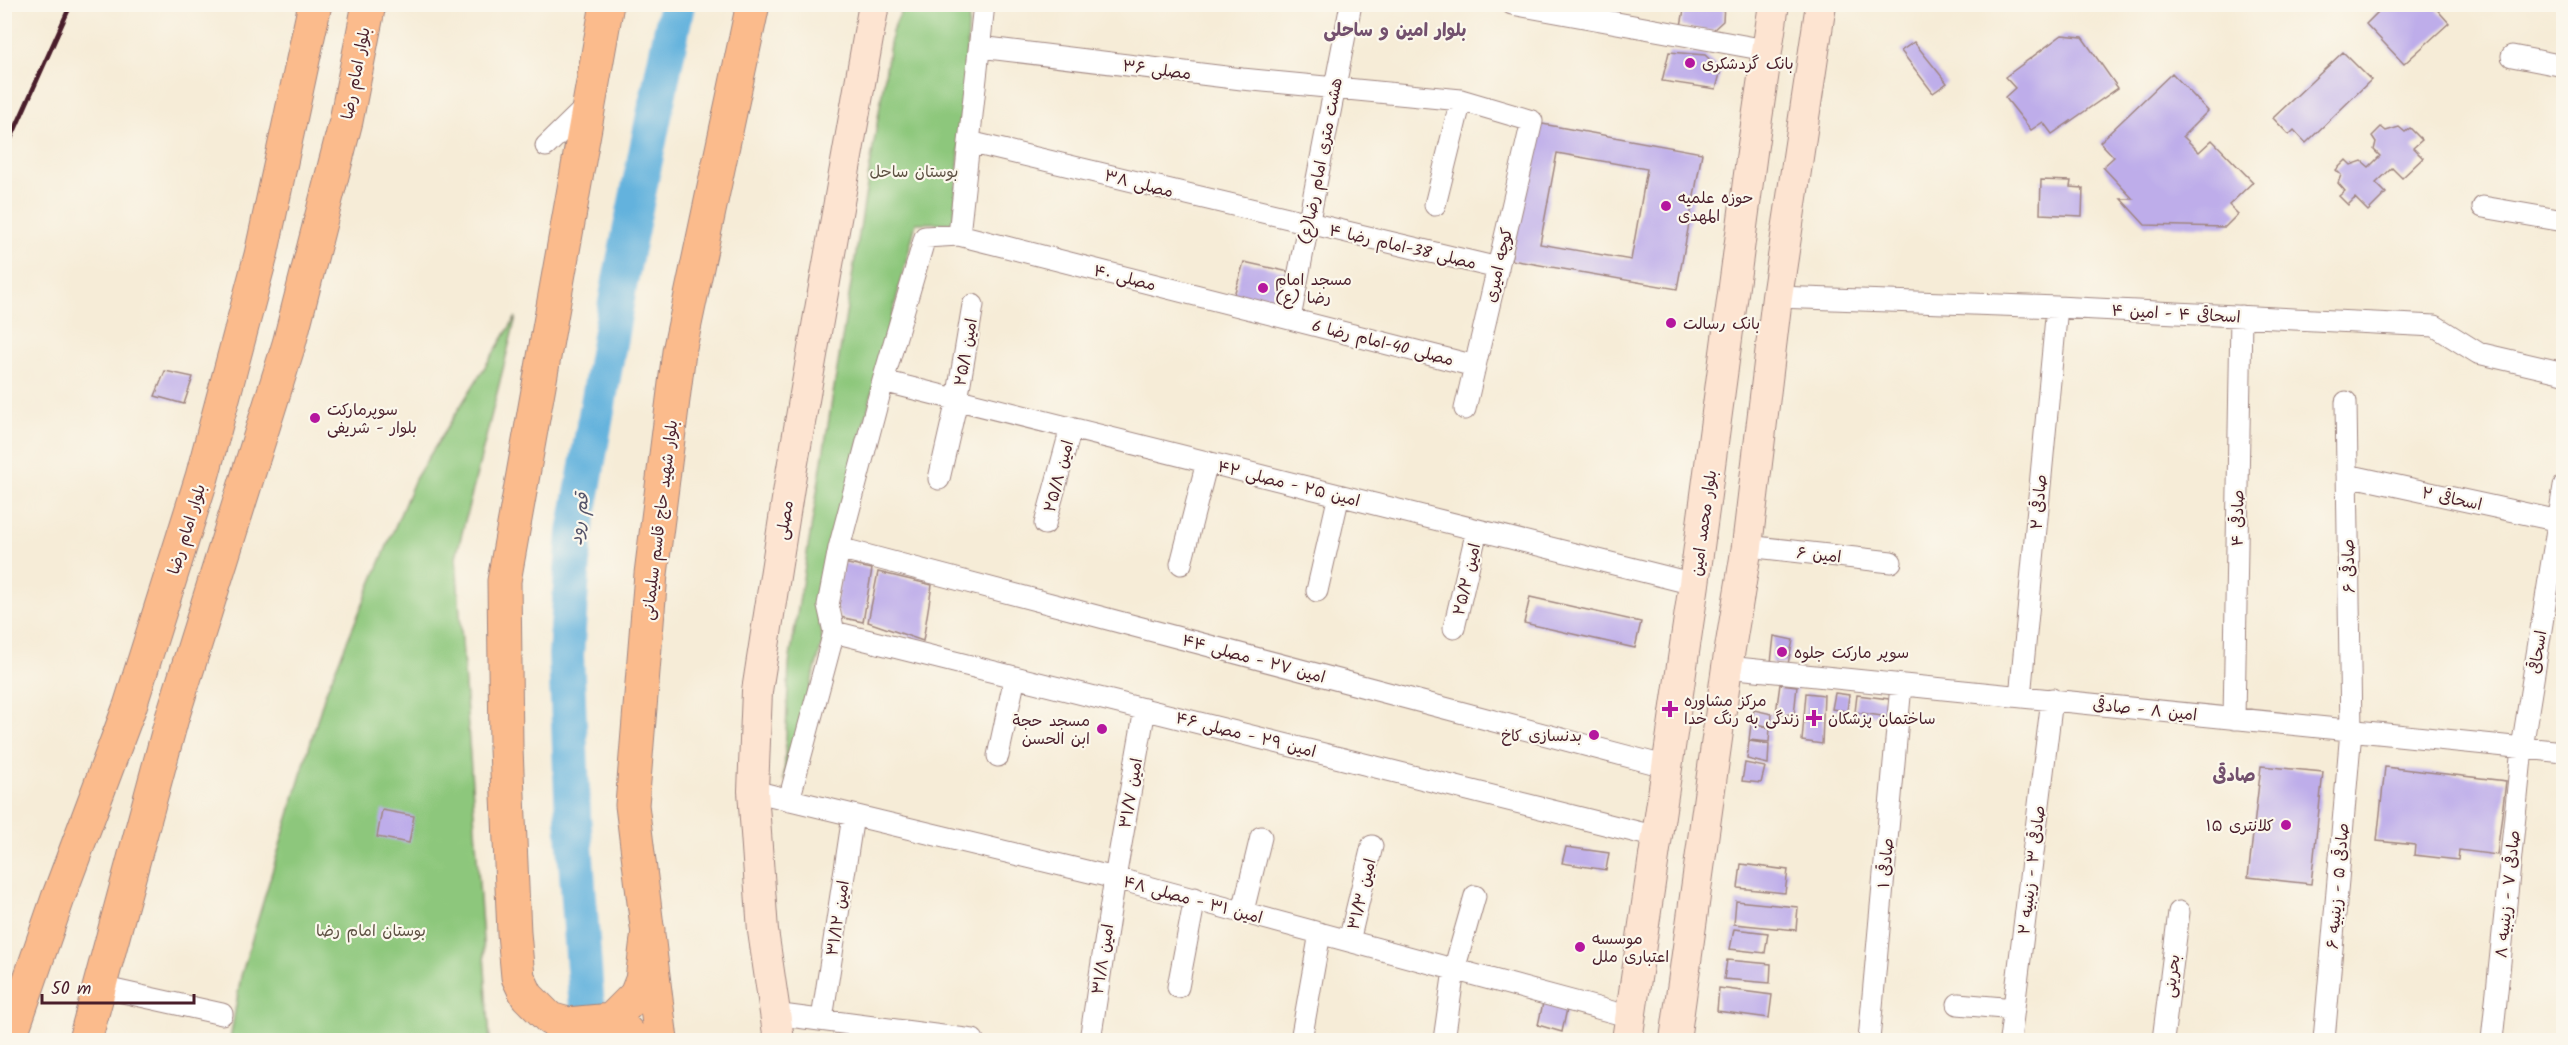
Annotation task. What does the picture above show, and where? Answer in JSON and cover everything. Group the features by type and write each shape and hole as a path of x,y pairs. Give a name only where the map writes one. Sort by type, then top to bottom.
{"main road":[{"name":"بلوار امام رضا","path":"9,1041 58,898 130,706 202,477 261,255 315,4"},
{"name":"بلوار امام رضا","path":"85,1041 172,718 289,344 346,121 369,4"},
{"path":"607,4 504,581 506,748 518,977 527,996 550,1018 568,1024 622,1030 642,980 648,930"},
{"name":"بلوار شهید حاج قاسم سلیمانی","path":"661,1041 632,805 651,574 679,352 753,4"},
{"name":"مصلی","path":"777,1027 763,931 753,790 757,691 792,468 874,4"},
{"name":"بلوار محمد امین","path":"1629,1029 1694,584 1774,4"},
{"path":"1675,1041 1727,667 1747,546 1777,297 1821,4"},
{"path":"1682,663 1727,667"}],"street":[{"path":"959,235 984,4"},
{"name":"هشت متری امام رضا(ع)","path":"1290,318 1351,4"},
{"path":"1512,4 1766,50"},
{"name":"مصلی ۳۶","path":"980,47 1334,89 1461,100 1532,121"},
{"path":"2511,56 2564,66"},
{"path":"1436,205 1461,100"},
{"path":"546,146 589,104"},
{"name":"کوچه امیری","path":"1465,409 1532,121"},
{"name":"مصلی ۳۸","path":"969,142 1308,224"},
{"path":"2483,207 2564,221"},
{"name":"مصلی 38-امام رضا ۴","path":"1308,224 1497,268"},
{"name":"مصلی ۴۰","path":"883,381 925,237 959,235 1290,318"},
{"name":"اسحاقی ۴ - امین ۴","path":"1777,297 2057,307 2435,326 2478,353 2564,373"},
{"name":"امین ۲۵/۱","path":"939,478 957,400 973,305"},
{"name":"صادقی ۲","path":"2020,697 2057,307"},
{"name":"صادقی ۴","path":"2234,719 2241,316"},
{"name":"مصلی 40-امام رضا 6","path":"1290,318 1475,366"},
{"path":"789,800 834,632 828,605 840,548 883,381"},
{"name":"امین ۲۵ - مصلی ۴۲","path":"883,381 1694,584"},
{"name":"صادقی ۶","path":"2346,402 2351,730"},
{"name":"امین ۲۵/۸","path":"1045,524 1071,428"},
{"path":"1182,564 1207,462"},
{"name":"اسحاقی ۲","path":"2347,475 2560,522"},
{"name":"اسحاقی","path":"2522,748 2564,486"},
{"path":"1317,591 1339,495"},
{"name":"امین ۲۵/۲","path":"1454,628 1477,530"},
{"name":"امین ۶","path":"1747,546 1891,562"},
{"name":"امین ۲۷ - مصلی ۴۴","path":"840,548 1668,766"},
{"name":"امین ۲۹ - مصلی ۴۶","path":"834,632 1657,837"},
{"name":"امین ۸ - صادقی","path":"1727,667 2564,752"},
{"path":"998,756 1015,677"},
{"name":"صادقی ۱","path":"1869,1041 1901,685"},
{"name":"صادقی ۳ - زینبیه ۲","path":"2010,1041 2052,699"},
{"name":"امین ۳۱/۷","path":"1114,878 1145,709"},
{"name":"صادقی ۵ - زینبیه ۶","path":"2324,1041 2351,730"},
{"name":"صادقی ۷ - زینبیه ۸","path":"2492,1041 2522,748"},
{"name":"امین ۳۱ - مصلی ۴۸","path":"753,790 1243,911 1454,970 1629,1029"},
{"name":"امین ۳۱/۱۲","path":"822,1019 853,816"},
{"path":"1243,911 1261,837"},
{"name":"امین ۳۱/۳","path":"1349,941 1372,846"},
{"name":"امین ۳۱/۸","path":"1095,1039 1114,878"},
{"path":"1444,1041 1454,970 1475,896"},
{"path":"1178,987 1194,898"},
{"name":"بحرینی","path":"2163,1041 2179,912"},
{"path":"1301,1041 1320,933"},
{"path":"100,987 222,1014"},
{"path":"1958,1004 2014,1009"},
{"path":"777,1027 822,1019 973,1041"}],"green space":[{"name":"بوستان ساحل","path":"904,5 970,5 954,223 916,223 835,537 818,613 823,641 784,781 789,664 892,32"},
{"name":"بوستان امام رضا","path":"516,317 456,557 490,1040 230,1040 241,976 325,694 415,479"}],"building":[{"path":"1685,4 1724,4 1723,21 1712,31 1681,26"},
{"path":"2379,4 2432,4 2449,23 2404,64 2366,24 2380,10 2377,7"},
{"path":"2062,35 2082,37 2118,88 2052,134 2043,122 2031,130 2005,97 2015,88 2005,77"},
{"path":"1914,42 1947,83 1933,93 1901,51"},
{"name":"بانک گردشکری","path":"1669,52 1705,55 1721,70 1716,89 1662,81"},
{"path":"2343,52 2371,80 2306,143 2294,130 2289,135 2273,118"},
{"path":"2172,73 2208,111 2183,136 2199,152 2212,140 2253,182 2229,205 2238,214 2225,227 2145,225 2121,199 2133,199 2103,167 2114,157 2100,142"},
{"name":"حوزه علمیه المهدی","path":"1537,123 1702,153 1677,289 1511,260","holes":["1557,153 1647,169 1631,260 1540,244"]},
{"path":"2381,127 2386,131 2399,127 2405,132 2410,128 2422,140 2413,148 2423,158 2402,178 2392,168 2376,183 2386,193 2368,211 2355,198 2348,205 2339,196 2345,191 2338,183 2341,175 2336,170 2346,160 2351,165 2362,161 2369,167 2380,156 2374,150 2376,142 2372,136"},
{"path":"2041,180 2071,181 2070,187 2083,188 2082,216 2040,214"},
{"name":"مسجد امام رضا (ع)","path":"1244,262 1294,273 1284,317 1232,302"},
{"path":"165,371 193,377 184,404 155,396"},
{"path":"843,563 872,569 863,622 840,617 835,606"},
{"path":"878,572 932,585 923,641 868,622"},
{"path":"1530,597 1641,622 1635,648 1524,623"},
{"name":"سوپر مارکت جلوه","path":"1774,636 1793,640 1788,664 1771,663"},
{"path":"1780,684 1797,686 1794,715 1776,713"},
{"name":"ساختمان پزشکان","path":"1806,693 1824,695 1822,744 1802,741"},
{"path":"1835,693 1849,695 1847,711 1832,709"},
{"path":"1857,695 1889,699 1888,717 1855,712"},
{"path":"1754,710 1772,714 1771,727 1751,723"},
{"path":"1751,724 1770,728 1769,742 1749,740"},
{"path":"1749,741 1769,744 1768,764 1747,759"},
{"path":"1745,763 1765,767 1761,783 1742,781"},
{"name":"کلانتری ۱۵","path":"2261,766 2323,772 2311,884 2248,877"},
{"path":"2385,767 2506,781 2497,855 2459,850 2458,860 2414,855 2415,845 2377,841"},
{"path":"382,810 414,816 409,843 377,837"},
{"path":"1566,847 1609,853 1606,870 1562,863"},
{"path":"1741,864 1788,870 1785,893 1738,888"},
{"path":"1736,901 1798,907 1796,930 1734,924"},
{"path":"1734,929 1768,933 1765,953 1730,949"},
{"path":"1727,960 1771,964 1770,983 1724,979"},
{"path":"1719,988 1772,995 1769,1018 1717,1011"},
{"path":"1543,1003 1567,1009 1562,1032 1538,1025"}],"waterway":[{"name":"قم رود","path":"592,1040 586,996 573,817 566,655 575,533 620,281 677,4"}],"railway":[{"path":"4,154 71,4"}],"place":[{"name":"بانک گردشکری","path":"1690,63"},
{"name":"حوزه علمیه المهدی","path":"1666,206"},
{"name":"مسجد امام رضا (ع)","path":"1263,288"},
{"name":"بانک رسالت","path":"1671,323"},
{"name":"سوپرمارکت بلوار - شریفی","path":"315,418"},
{"name":"سوپر مارکت جلوه","path":"1782,652"},
{"name":"مرکز مشاوره زندگی به رنگ خدا","path":"1670,709"},
{"name":"ساختمان پزشکان","path":"1814,718"},
{"name":"مسجد حجة ابن الحسن","path":"1102,729"},
{"name":"بدنسازی کاخ","path":"1594,735"},
{"name":"کلانتری ۱۵","path":"2286,825"},
{"name":"موسسه اعتباری ملل","path":"1580,947"}],"district":[{"name":"بلوار امین و ساحلی","path":"1395,30"},
{"name":"صادقی","path":"2234,775"}]}
